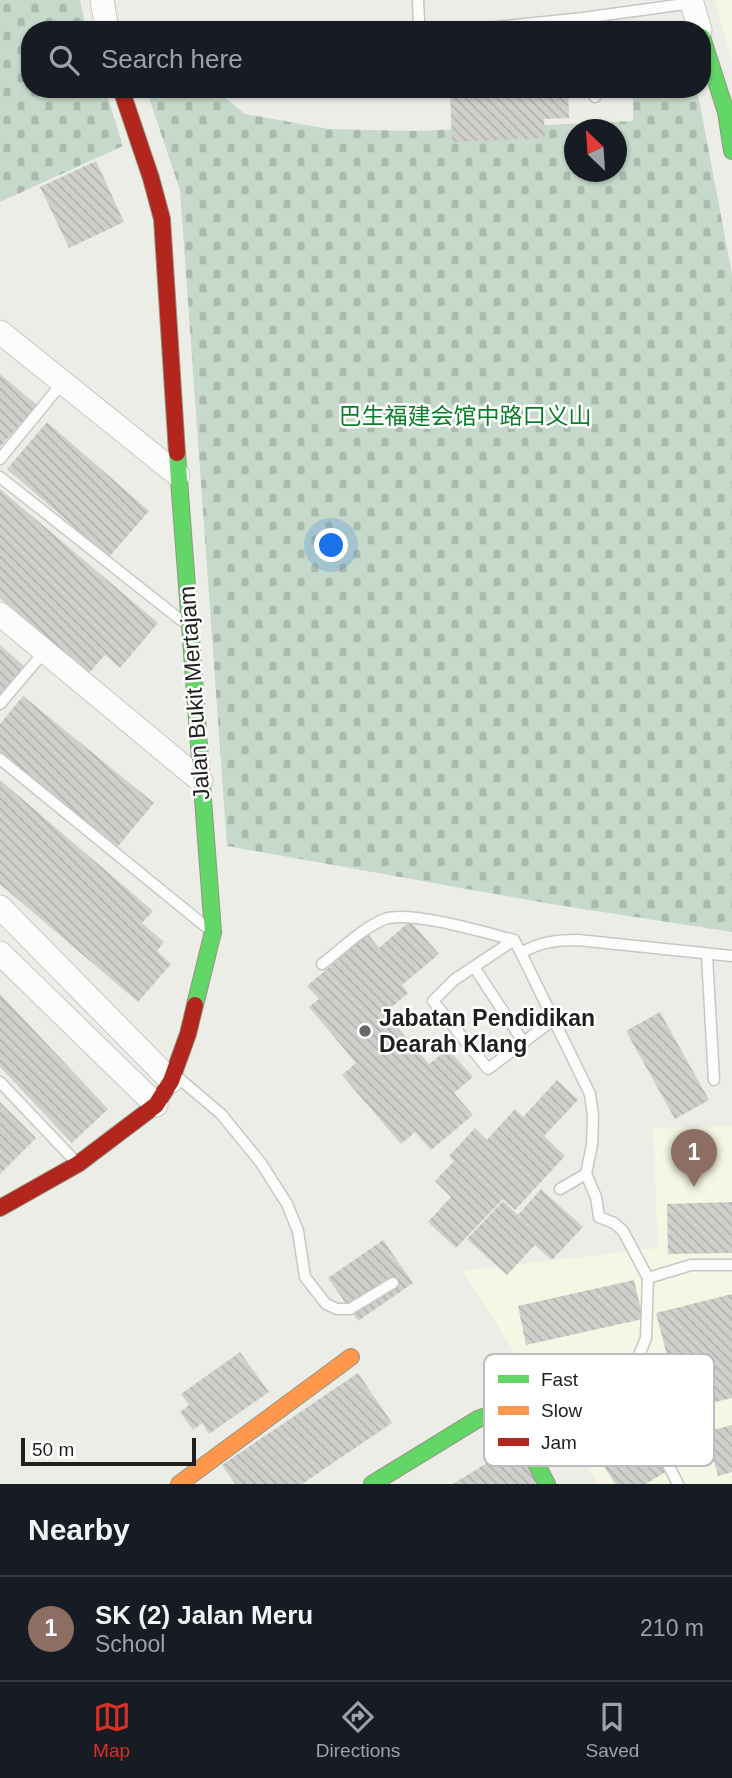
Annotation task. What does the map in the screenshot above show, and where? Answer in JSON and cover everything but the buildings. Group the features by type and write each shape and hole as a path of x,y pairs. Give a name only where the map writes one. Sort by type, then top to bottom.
{"street":[{"path":"102,0 106,21"},
{"path":"691,1 697,21"},
{"path":"711,62 729,113 732,150"},
{"name":"Jalan Bukit Mertajam","path":"0,1208 78,1164 156,1105 172,1077 191,1023 213,932 178,475 162,219 124,98"},
{"path":"0,332 178,475"},
{"path":"0,614 201,781"},
{"path":"0,907 172,1077"},
{"path":"0,953 156,1105"},
{"path":"187,1482 351,1357"},
{"path":"372,1484 484,1417"},
{"path":"537,1466 547,1484"}],"lane":[{"path":"418,0 419,21"},
{"path":"598,21 691,1"},
{"path":"0,459 62,382"},
{"path":"0,478 189,627"},
{"path":"0,704 44,652"},
{"path":"0,759 213,932"},
{"path":"322,964 373,925 388,918 408,916 514,940 590,1094 593,1116 592,1145 586,1174 596,1198 599,1217 624,1231 648,1278 646,1338 640,1354"},
{"path":"514,940 454,980 433,1001 488,1069 553,1020"},
{"path":"521,953 535,944 552,940 578,940 732,956"},
{"path":"707,955 714,1080"},
{"path":"474,967 524,1043"},
{"path":"172,1077 221,1114 261,1163 287,1203 298,1231 305,1277 326,1304 337,1309 350,1309 393,1283"},
{"path":"0,1082 78,1164"},
{"path":"560,1189 586,1174"},
{"path":"648,1278 691,1265 732,1265"},
{"path":"669,1466 678,1484"}],"shaded area":[{"path":"715,0 732,0 732,62"},
{"path":"732,1126 732,1484 598,1484 587,1466 714,1466 714,1354 516,1354 463,1271 658,1248 653,1128"}],"green space":[{"path":"0,0 80,0 84,21 21,21 21,98 108,98 123,146 0,202"},
{"name":"巴生福建会馆中路口义山","path":"149,98 225,98 245,114 329,129 416,131 564,124 564,182 627,182 627,121 633,121 633,98 699,98 732,274 732,932 551,904 227,846 180,190"}],"traffic: fast":[{"path":"711,65 726,112 732,151"},
{"path":"177,453 213,932 195,1005"},
{"path":"372,1484 484,1417"},
{"path":"537,1466 547,1484"}],"traffic: slow":[{"path":"179,1484 351,1357"}],"traffic: jam":[{"path":"124,98 162,219 177,453"},
{"path":"0,1208 78,1164 156,1105 171,1081 195,1005"}],"place":[{"name":"Jabatan Pendidikan Dearah Klang","path":"365,1031"},
{"name":"SK (2) Jalan Meru","path":"694,1187"}]}
